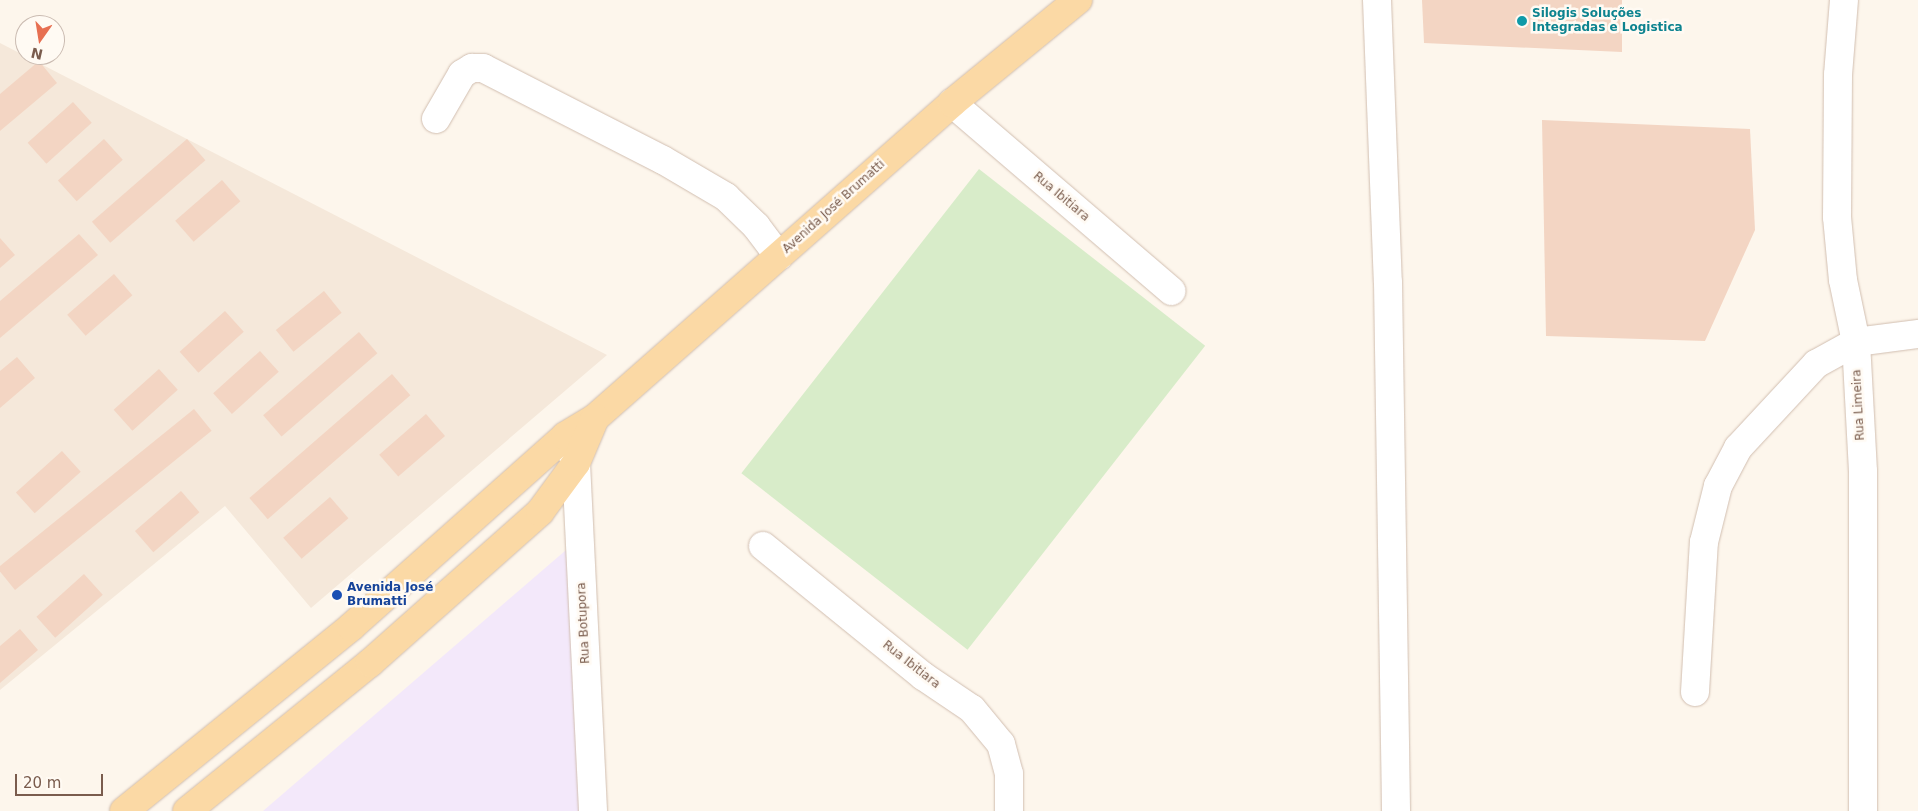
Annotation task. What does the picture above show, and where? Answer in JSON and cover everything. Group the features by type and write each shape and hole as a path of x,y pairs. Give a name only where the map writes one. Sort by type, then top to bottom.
{"main road":[{"name":"Avenida José Brumatti","path":"124,811 351,627 565,436 595,418 952,102 1078,0"},
{"name":"Avenida José Brumatti","path":"187,811 370,663 540,512 576,463 595,418"}],"street":[{"path":"1377,0 1388,282 1396,811"},
{"name":"Rua Limeira","path":"1844,0 1838,75 1837,217 1843,280 1856,342 1863,472 1863,811"},
{"path":"436,119 462,74 472,68 483,68 663,160 726,197 756,226 779,256"},
{"name":"Rua Ibitiara","path":"952,102 1171,291"},
{"path":"1695,692 1704,542 1718,486 1738,448 1816,364 1856,342 1918,334"},
{"name":"Rua Botupora","path":"565,436 576,463 593,811"},
{"name":"Rua Ibitiara","path":"763,546 923,676 972,709 1001,744 1009,774 1009,811"}],"shaded area":[{"path":"0,43 15,51 15,65 43,65 607,355 311,608 225,506 0,690"},
{"path":"580,538 582,811 263,811"}],"green space":[{"path":"979,169 1205,346 968,650 741,473"}],"building":[{"name":"Silogis Soluções Integradas e Logistica","path":"1422,0 1622,0 1622,52 1424,43"},
{"path":"34,65 42,65 57,83 0,131 0,94"},
{"path":"73,102 92,123 46,164 28,143"},
{"path":"1542,120 1750,129 1755,230 1705,341 1546,336"},
{"path":"104,139 123,160 77,201 58,180"},
{"path":"187,139 205,160 110,243 92,222"},
{"path":"222,180 240,201 194,242 175,221"},
{"path":"79,234 98,255 0,338 0,301"},
{"path":"0,238 15,255 0,268"},
{"path":"114,274 132,295 86,336 67,315"},
{"path":"324,291 342,313 293,352 276,330"},
{"path":"225,311 244,332 198,373 180,352"},
{"path":"359,332 377,353 282,436 263,415"},
{"path":"260,351 279,372 232,414 213,393"},
{"path":"17,357 35,378 0,408 0,371"},
{"path":"159,369 178,390 132,431 114,410"},
{"path":"392,374 410,395 268,519 249,498"},
{"path":"194,409 212,431 15,590 0,571 0,566"},
{"path":"426,414 445,436 398,477 379,455"},
{"path":"62,451 81,472 35,513 16,492"},
{"path":"181,491 199,512 153,552 135,531"},
{"path":"330,497 348,518 302,559 283,538"},
{"path":"84,574 103,595 55,638 36,617"},
{"path":"20,629 38,650 0,683 0,646"}],"place":[{"name":"Silogis Soluções Integradas e Logistica","path":"1522,21"},
{"name":"Avenida José Brumatti","path":"337,595"}]}
